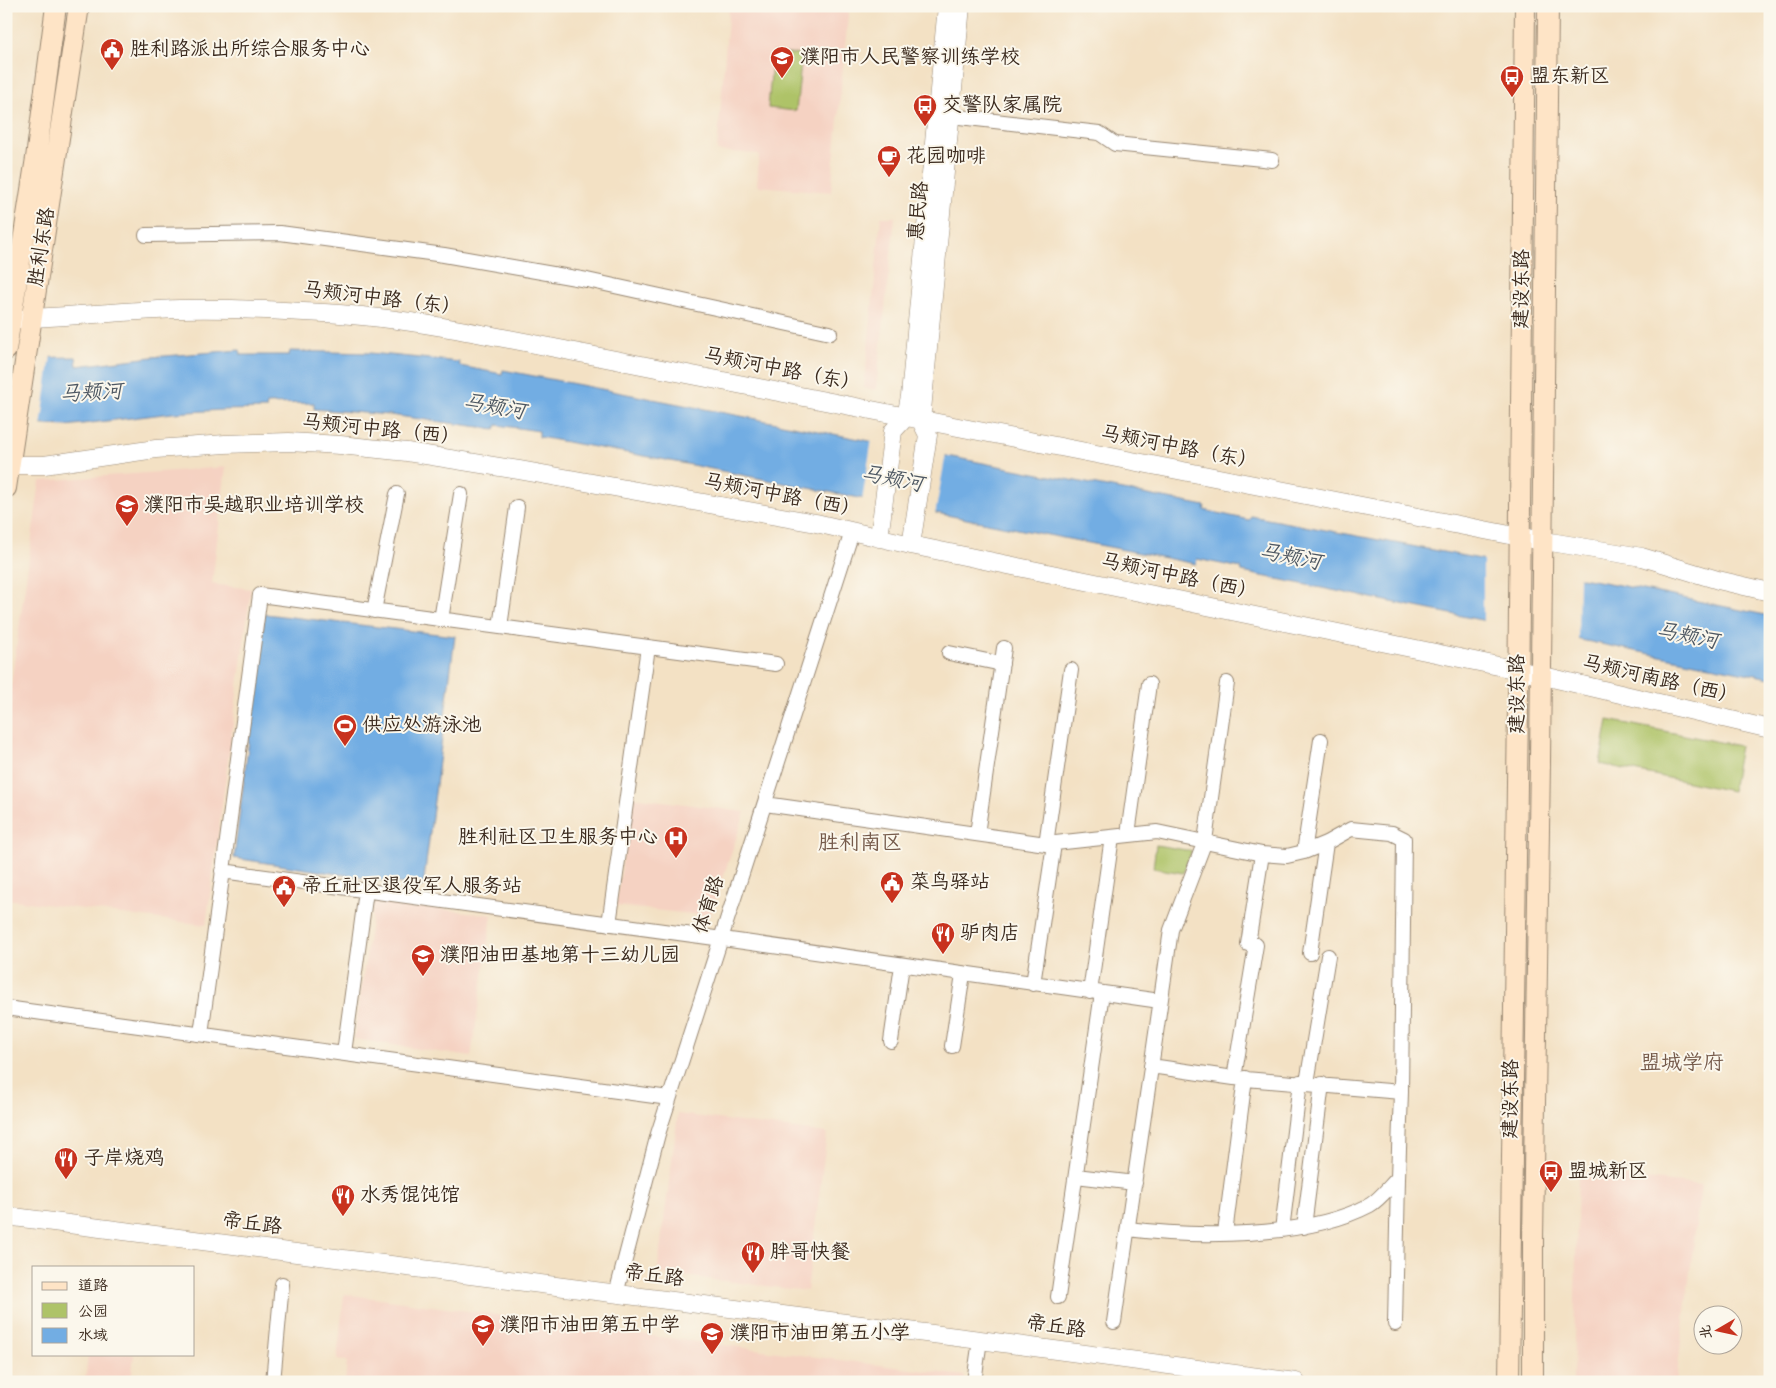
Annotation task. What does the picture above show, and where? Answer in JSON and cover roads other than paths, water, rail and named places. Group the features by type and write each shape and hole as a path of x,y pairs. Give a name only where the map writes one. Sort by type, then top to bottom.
{"main road":[{"name":"胜利东路","path":"6,350 9,319 36,158 56,6"},
{"name":"胜利东路","path":"6,488 79,6"},
{"name":"建设东路","path":"1509,1382 1525,6"},
{"name":"建设东路","path":"1532,1382 1548,6"}],"street":[{"name":"惠民路","path":"912,539 918,424 944,116 947,6"},
{"name":"惠民路","path":"944,116 961,6"},
{"path":"944,116 1099,133 1115,144 1272,160"},
{"path":"146,235 280,233 444,255 587,280 830,333"},
{"name":"马颊河中路（东）","path":"9,319 180,309 267,310 380,318 447,328 585,354 918,424 1520,542 1642,557 1718,580 1770,592"},
{"path":"879,534 893,431 918,424"},
{"name":"马颊河中路（西）","path":"9,460 44,464 156,449 289,442 407,452 806,521 852,532 912,539 1541,668"},
{"path":"374,611 397,494"},
{"path":"441,620 461,494"},
{"path":"500,628 517,507"},
{"name":"体育路","path":"616,1294 669,1098 852,532"},
{"path":"201,1034 260,595 776,664"},
{"path":"609,924 648,647"},
{"path":"977,834 1004,648"},
{"path":"949,653 1002,664"},
{"name":"马颊河南路（西）","path":"1541,668 1770,729"},
{"path":"1033,984 1071,670"},
{"path":"1128,834 1148,684"},
{"path":"1114,1322 1171,930 1205,841 1227,684"},
{"path":"1304,852 1321,740"},
{"path":"765,804 1050,844 1157,832 1262,854 1287,856 1304,852 1326,843 1350,829 1392,833 1404,839 1401,1092 1395,1324"},
{"path":"1058,1297 1076,1176 1112,837"},
{"path":"1310,953 1326,843"},
{"path":"1225,1233 1262,854"},
{"path":"222,872 1160,1001"},
{"path":"344,1053 366,891"},
{"path":"1282,1230 1303,1083 1328,956"},
{"path":"891,1041 902,965"},
{"path":"952,1046 963,974"},
{"path":"6,1008 669,1098"},
{"path":"1151,1066 1240,1078 1401,1092"},
{"path":"1304,1227 1322,1084"},
{"path":"1076,1176 1135,1183"},
{"path":"1128,1229 1174,1233 1225,1233 1304,1227 1351,1214 1372,1204 1398,1178"},
{"name":"帝丘路","path":"6,1216 1296,1382"},
{"path":"273,1382 282,1284"},
{"path":"974,1382 980,1340"}],"water":[{"name":"马颊河","path":"240,350 241,355 289,355 290,351 370,353 459,362 460,366 502,374 503,370 1205,506 1204,510 1249,520 1251,516 1619,585 1770,616 1770,678 1242,572 1241,568 1197,559 1196,564 661,459 539,437 539,431 497,425 495,429 390,415 314,409 314,403 267,404 266,409 172,413 66,426 6,423 6,358 76,357 77,366 152,357"},
{"name":"供应处游泳池","path":"265,614 455,636 423,887 234,858"}],"place":[{"name":"胜利路派出所综合服务中心","path":"112,71"},
{"name":"濮阳市人民警察训练学校","path":"782,79"},
{"name":"盟东新区","path":"1512,98"},
{"name":"交警队家属院","path":"925,127"},
{"name":"花园咖啡","path":"889,178"},
{"name":"濮阳市吴越职业培训学校","path":"127,527"},
{"name":"供应处游泳池","path":"345,747"},
{"name":"胜利社区卫生服务中心","path":"676,859"},
{"name":"菜鸟驿站","path":"892,904"},
{"name":"帝丘社区退役军人服务站","path":"284,908"},
{"name":"驴肉店","path":"943,955"},
{"name":"濮阳油田基地第十三幼儿园","path":"423,977"},
{"name":"子岸烧鸡","path":"66,1180"},
{"name":"盟城新区","path":"1551,1193"},
{"name":"水秀馄饨馆","path":"343,1217"},
{"name":"胖哥快餐","path":"753,1274"},
{"name":"濮阳市油田第五中学","path":"483,1347"},
{"name":"濮阳市油田第五小学","path":"712,1355"}],"district":[{"name":"胜利南区","path":"860,844"},
{"name":"盟城学府","path":"1682,1064"}]}
